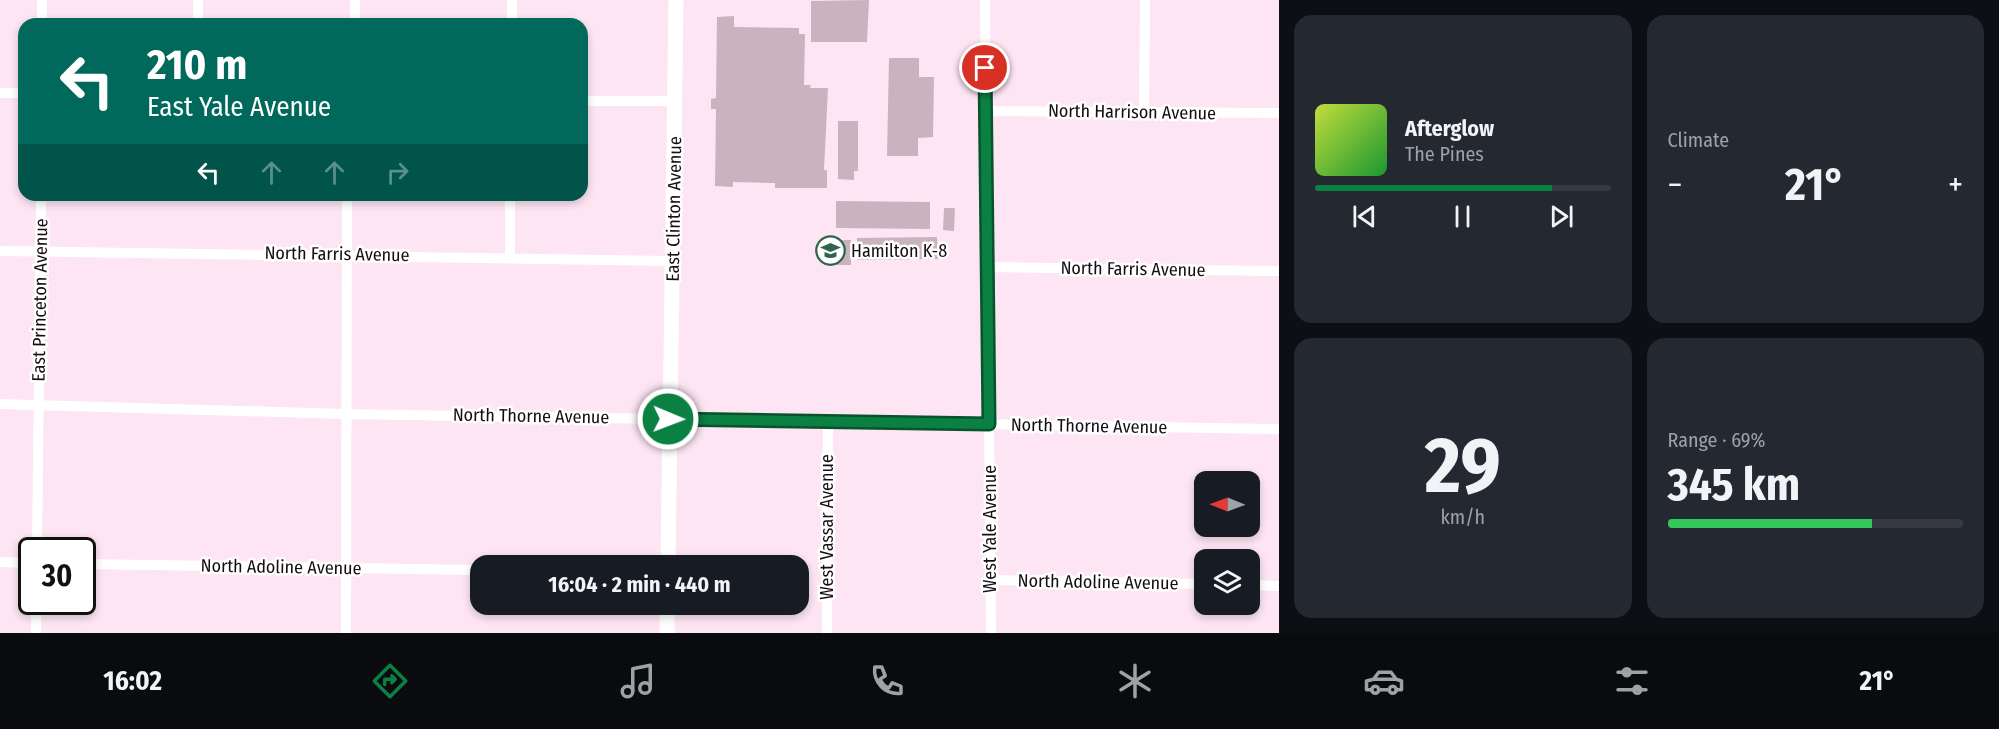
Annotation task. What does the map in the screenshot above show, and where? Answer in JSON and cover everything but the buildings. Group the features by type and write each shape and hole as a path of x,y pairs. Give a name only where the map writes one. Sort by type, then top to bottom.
{"main road":[{"name":"East Clinton Avenue","path":"668,555 668,419 673,261 676,0"},
{"path":"667,615 667,633"}],"street":[{"path":"42,0 42,18"},
{"path":"198,0 198,18"},
{"path":"355,18 356,0"},
{"path":"512,0 512,18"},
{"name":"West Yale Avenue","path":"985,0 991,633"},
{"path":"1144,112 1145,0"},
{"path":"0,93 18,93"},
{"path":"588,101 676,101"},
{"name":"North Harrison Avenue","path":"985,111 1279,113"},
{"name":"East Princeton Avenue","path":"37,537 41,201"},
{"path":"345,633 347,201"},
{"path":"510,201 510,258"},
{"name":"North Farris Avenue","path":"0,250 673,261"},
{"name":"North Farris Avenue","path":"986,267 1279,271"},
{"name":"North Thorne Avenue","path":"0,404 346,414 1279,429"},
{"name":"West Vassar Avenue","path":"827,633 828,422"},
{"path":"0,562 18,563"},
{"name":"North Adoline Avenue","path":"96,564 470,570"},
{"name":"North Adoline Avenue","path":"991,580 1194,584"},
{"path":"1260,585 1279,586"},
{"path":"36,615 36,633"}],"place":[{"name":"Hamilton K-8","path":"830,251"}],"route":[{"path":"668,419 989,424 985,68"}]}
